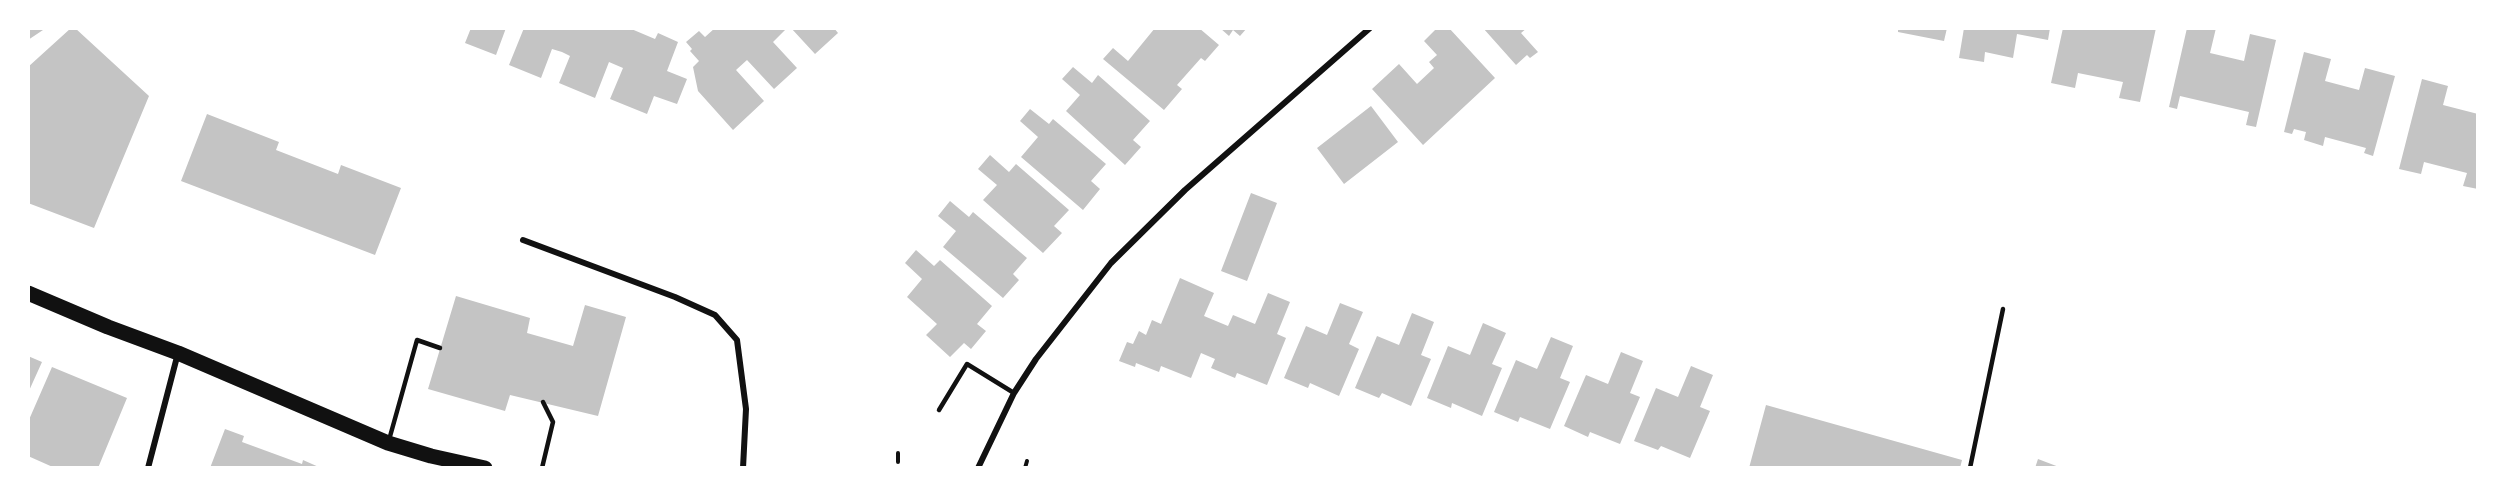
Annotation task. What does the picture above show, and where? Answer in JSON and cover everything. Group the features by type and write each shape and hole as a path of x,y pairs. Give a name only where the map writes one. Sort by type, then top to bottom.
{"main road":[{"path":"28,293 108,327 178,353 388,442 431,456 485,468"}],"street":[{"path":"978,468 1014,393 1036,359 1111,263 1185,190 1370,28"},
{"path":"523,240 675,297 715,315 737,340 746,409 743,468"},
{"path":"148,468 178,353"}],"lane":[{"path":"1970,468 2003,309"},
{"path":"388,442 417,340 440,348"},
{"path":"939,410 967,364 1014,393"},
{"path":"542,468 553,422 543,402"}],"path":[{"path":"898,453 898,462"},
{"path":"1025,468 1027,461"}],"building":[{"path":"28,28 46,28 28,40"},
{"path":"71,28 75,28 149,96 94,228 28,203 28,67"},
{"path":"471,28 506,28 496,55 465,43"},
{"path":"524,28 629,28 655,39 658,33 678,42 667,71 687,79 677,104 654,96 647,114 610,99 623,68 609,62 595,98 559,83 570,56 562,52 552,49 541,78 509,65"},
{"path":"715,28 787,28 773,42 797,68 774,89 747,60 736,70 764,101 733,130 698,91 693,67 699,61 686,42 699,31 705,37"},
{"path":"791,28 834,28 838,33 815,54"},
{"path":"1155,28 1199,28 1219,45 1205,61 1201,58 1177,85 1182,89 1164,110 1103,59 1113,48 1128,61"},
{"path":"1220,28 1247,28 1240,36 1233,30 1229,36"},
{"path":"1437,28 1449,28 1495,78 1423,145 1372,89 1399,64 1417,84 1434,68 1429,62 1437,55 1424,41"},
{"path":"1483,28 1527,28 1521,33 1538,52 1530,58 1527,55 1516,65"},
{"path":"1898,28 1947,28 1944,41 1898,32"},
{"path":"1964,28 2050,28 2048,40 2017,34 2013,58 1985,52 1984,62 1959,58"},
{"path":"2063,28 2156,28 2140,102 2119,98 2123,82 2078,73 2075,88 2051,83"},
{"path":"2187,28 2216,28 2210,53 2244,61 2250,34 2276,40 2256,127 2246,125 2249,112 2180,96 2177,109 2169,107"},
{"path":"2304,52 2331,59 2325,81 2359,90 2365,68 2395,76 2373,156 2364,153 2366,148 2325,137 2323,146 2304,140 2306,132 2294,129 2292,134 2284,132"},
{"path":"1073,67 1092,83 1098,75 1150,121 1133,140 1141,147 1125,165 1066,111 1080,95 1062,79"},
{"path":"2422,79 2448,86 2443,105 2478,114 2478,189 2463,186 2467,173 2424,162 2421,174 2399,169"},
{"path":"1371,106 1398,142 1344,184 1317,148"},
{"path":"1030,109 1049,124 1053,119 1106,164 1091,181 1100,189 1083,210 1021,157 1038,137 1020,121"},
{"path":"207,114 279,142 276,150 338,174 341,165 401,188 375,255 181,181"},
{"path":"990,155 1009,172 1016,164 1069,210 1054,226 1062,233 1043,253 983,200 997,185 978,169"},
{"path":"1251,193 1277,203 1247,281 1221,271"},
{"path":"950,201 969,217 973,212 1027,258 1013,274 1019,280 1003,298 943,247 956,231 938,216"},
{"path":"916,250 934,266 940,260 992,306 977,324 986,331 971,349 964,343 950,357 926,335 937,324 907,297 922,279 905,263"},
{"path":"1180,278 1214,293 1204,316 1228,326 1233,315 1255,324 1268,293 1290,302 1277,334 1286,338 1267,385 1237,373 1235,378 1211,368 1215,359 1201,353 1191,378 1161,366 1159,372 1136,363 1135,367 1119,361 1127,342 1133,344 1139,331 1146,335 1152,320 1161,324"},
{"path":"456,296 530,318 527,333 573,346 585,305 626,317 598,416 510,395 505,411 428,389"},
{"path":"1340,303 1363,312 1349,344 1359,349 1339,396 1310,383 1308,388 1284,378 1306,326 1327,335"},
{"path":"1412,313 1434,322 1421,355 1431,359 1411,406 1382,393 1379,398 1355,388 1377,336 1399,345"},
{"path":"1483,323 1506,333 1492,364 1502,368 1482,416 1452,403 1451,408 1427,398 1448,346 1470,355"},
{"path":"1551,337 1573,346 1560,378 1570,382 1550,429 1520,417 1518,422 1494,412 1516,360 1537,369"},
{"path":"1621,352 1643,361 1630,393 1640,397 1620,444 1590,432 1588,437 1564,426 1586,375 1608,384"},
{"path":"28,356 42,362 28,393"},
{"path":"1691,366 1713,375 1700,407 1710,411 1690,458 1661,446 1658,450 1634,441 1656,388 1678,397"},
{"path":"52,367 127,398 98,468 55,468 28,456 28,422"},
{"path":"1766,405 1962,460 1960,468 1749,468"},
{"path":"225,429 244,436 242,442 302,464 303,460 321,468 210,468"},
{"path":"2038,459 2059,467 2059,468 2035,468"}]}
